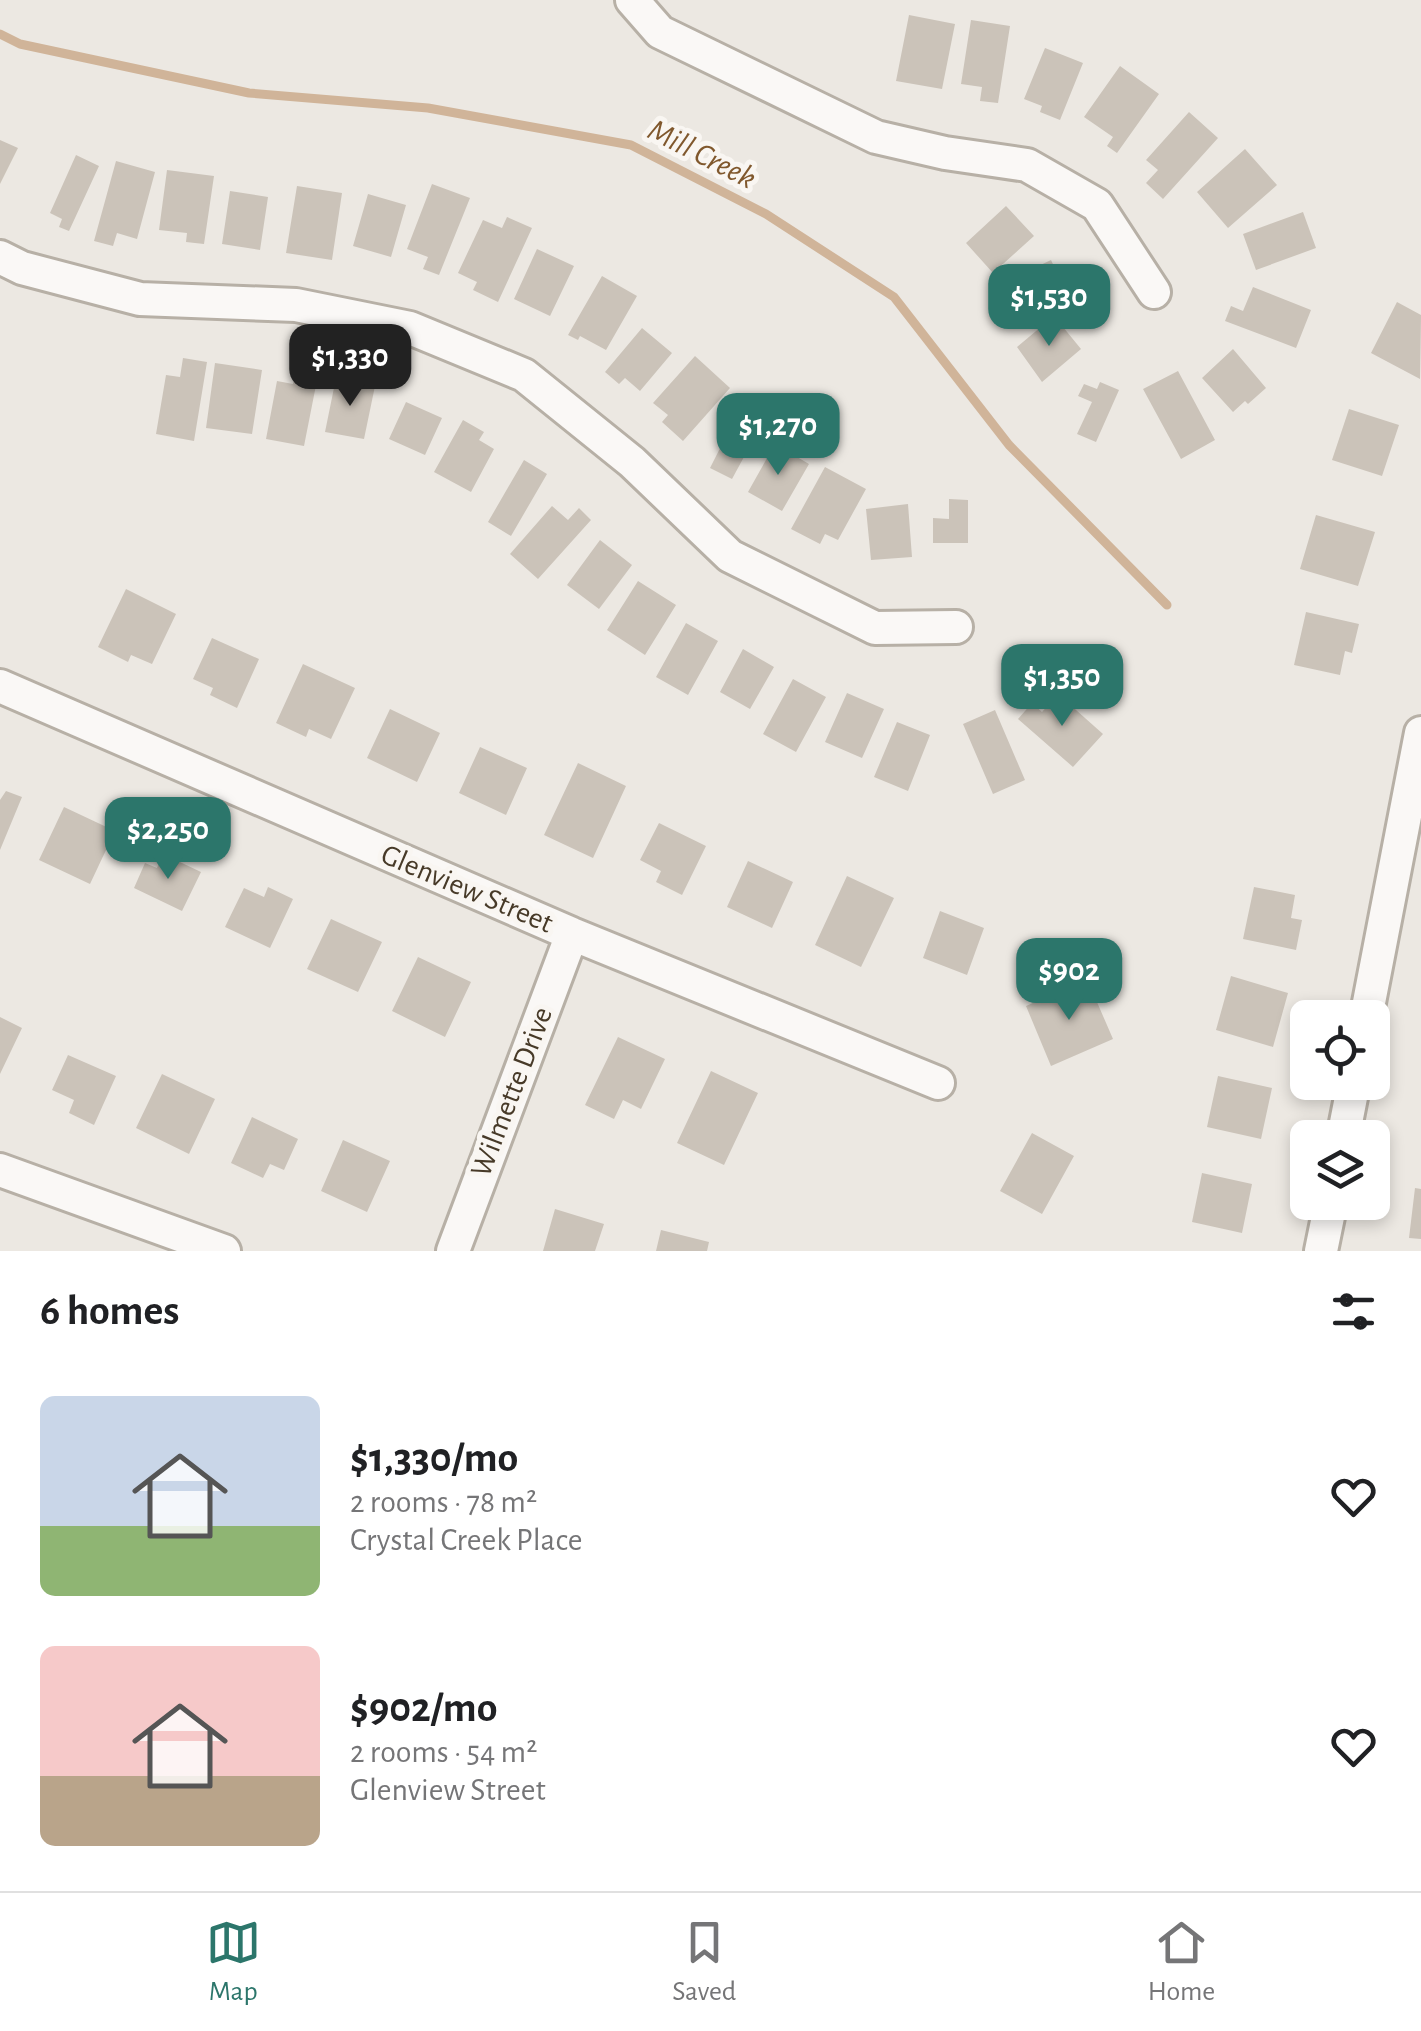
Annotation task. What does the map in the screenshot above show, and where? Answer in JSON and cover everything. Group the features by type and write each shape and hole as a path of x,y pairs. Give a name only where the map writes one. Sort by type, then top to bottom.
{"street":[{"path":"632,0 660,32 876,137 945,154 1027,164 1097,205 1154,292"},
{"path":"0,257 22,268 140,299 296,305 410,328 524,375 632,462 730,556 876,628 956,627"},
{"name":"Glenview Street","path":"0,686 572,934 938,1083"},
{"path":"1369,1000 1421,734"},
{"name":"Wilmette Drive","path":"453,1251 572,934"},
{"path":"0,1170 224,1251"},
{"path":"1321,1251 1327,1220"}],"building":[{"path":"909,15 955,24 942,89 896,81"},
{"path":"971,20 1010,26 998,103 980,101 982,87 961,84"},
{"path":"1045,48 1083,63 1060,120 1040,112 1042,106 1024,99"},
{"path":"1120,66 1159,94 1117,153 1107,146 1113,137 1084,117"},
{"path":"1189,112 1218,138 1163,199 1146,183 1158,170 1146,160"},
{"path":"0,140 18,148 0,184"},
{"path":"1245,149 1277,185 1228,228 1197,192"},
{"path":"76,155 99,166 69,231 59,227 62,219 50,213"},
{"path":"116,161 155,172 137,239 117,233 113,246 94,241"},
{"path":"167,170 214,176 204,244 186,242 187,233 159,230"},
{"path":"432,184 470,198 439,275 423,269 428,257 407,249"},
{"path":"297,186 342,193 332,260 286,253"},
{"path":"230,191 268,197 260,250 222,244"},
{"path":"368,194 406,205 391,257 353,246"},
{"path":"1006,206 1034,236 993,273 966,243"},
{"path":"1303,212 1316,248 1256,270 1243,234"},
{"path":"507,217 532,228 498,302 473,290 477,282 458,273 483,220 502,228"},
{"path":"537,249 574,266 550,316 514,299"},
{"path":"1051,260 1067,294 1019,317 1003,283"},
{"path":"602,276 637,296 606,350 580,336 578,340 568,335"},
{"path":"1253,287 1311,310 1296,348 1225,321 1231,306 1243,311"},
{"path":"1397,302 1421,315 1420,379 1371,353"},
{"path":"1054,316 1081,349 1042,382 1017,347"},
{"path":"642,328 672,353 640,391 625,378 619,384 605,372"},
{"path":"1233,349 1266,388 1233,412 1202,378"},
{"path":"695,356 730,388 683,441 662,422 668,415 653,403"},
{"path":"183,358 207,362 194,441 156,434 166,375 180,377"},
{"path":"215,363 262,370 252,434 206,428"},
{"path":"297,365 319,370 304,446 266,439 277,381 293,384"},
{"path":"1178,371 1215,440 1181,459 1143,389"},
{"path":"336,378 375,386 364,439 325,432"},
{"path":"1100,382 1119,390 1096,442 1077,434 1092,402 1078,396 1084,384 1097,389"},
{"path":"746,397 770,409 732,479 710,468"},
{"path":"406,402 442,418 425,455 389,439"},
{"path":"1349,409 1399,425 1382,476 1332,460"},
{"path":"463,420 484,432 479,440 494,449 471,492 434,472"},
{"path":"775,444 809,464 782,511 748,492"},
{"path":"524,460 547,474 511,536 488,522"},
{"path":"825,467 866,489 838,540 825,534 820,544 791,529"},
{"path":"949,499 968,500 968,543 933,543 933,518 949,519"},
{"path":"908,504 912,557 871,560 866,509"},
{"path":"552,506 568,520 579,508 591,520 538,579 510,554"},
{"path":"1316,515 1375,532 1358,586 1300,569"},
{"path":"600,540 632,565 599,609 567,585"},
{"path":"638,581 676,605 645,655 607,630"},
{"path":"126,589 176,614 152,664 131,655 128,662 98,647"},
{"path":"1306,612 1359,624 1352,653 1345,651 1340,675 1294,665"},
{"path":"686,623 718,641 688,695 656,677"},
{"path":"212,638 259,659 237,708 210,695 213,688 193,679"},
{"path":"743,649 774,667 750,709 720,692"},
{"path":"303,664 355,688 331,739 309,729 306,737 276,723"},
{"path":"793,679 826,697 796,752 763,734"},
{"path":"847,693 884,709 862,758 825,742"},
{"path":"1058,694 1103,734 1073,767 1018,719 1032,703 1042,712"},
{"path":"390,709 440,733 417,782 367,758"},
{"path":"995,710 1025,780 993,794 963,724"},
{"path":"897,722 930,735 908,791 874,777"},
{"path":"480,747 527,768 506,815 459,793"},
{"path":"578,763 626,786 593,858 544,835"},
{"path":"6,791 22,797 0,850 0,800"},
{"path":"64,807 115,831 90,884 39,860"},
{"path":"659,823 706,846 682,895 656,882 661,871 640,860"},
{"path":"163,854 201,872 182,911 134,888 145,863 157,868"},
{"path":"748,861 793,882 772,928 727,907"},
{"path":"847,876 894,898 861,967 815,945"},
{"path":"268,887 293,899 270,948 225,927 244,888 264,897"},
{"path":"1254,887 1295,895 1291,918 1302,920 1296,950 1243,939"},
{"path":"940,911 984,928 967,975 923,958"},
{"path":"331,919 382,942 358,992 307,969"},
{"path":"418,957 471,982 445,1037 392,1011"},
{"path":"1231,976 1288,993 1273,1047 1216,1030"},
{"path":"1087,979 1113,1039 1051,1066 1026,1006"},
{"path":"0,1017 22,1028 0,1074"},
{"path":"618,1037 665,1059 641,1109 623,1100 614,1119 585,1105"},
{"path":"68,1055 116,1076 94,1125 69,1113 74,1100 52,1090"},
{"path":"711,1071 758,1093 724,1165 677,1143"},
{"path":"162,1074 215,1099 189,1154 136,1128"},
{"path":"1218,1076 1272,1088 1261,1139 1207,1127"},
{"path":"252,1117 298,1139 284,1170 270,1164 263,1178 231,1163"},
{"path":"1032,1133 1074,1156 1042,1214 1000,1191"},
{"path":"343,1140 390,1161 367,1212 321,1191"},
{"path":"1202,1173 1252,1184 1242,1233 1192,1222"},
{"path":"1415,1188 1421,1189 1421,1239 1409,1238"},
{"path":"555,1209 604,1224 595,1251 543,1251"},
{"path":"661,1230 709,1242 707,1251 656,1251"}],"waterway":[{"name":"Mill Creek","path":"0,34 20,44 249,93 428,108 631,145 766,214 894,297 1009,445 1167,605"}]}
